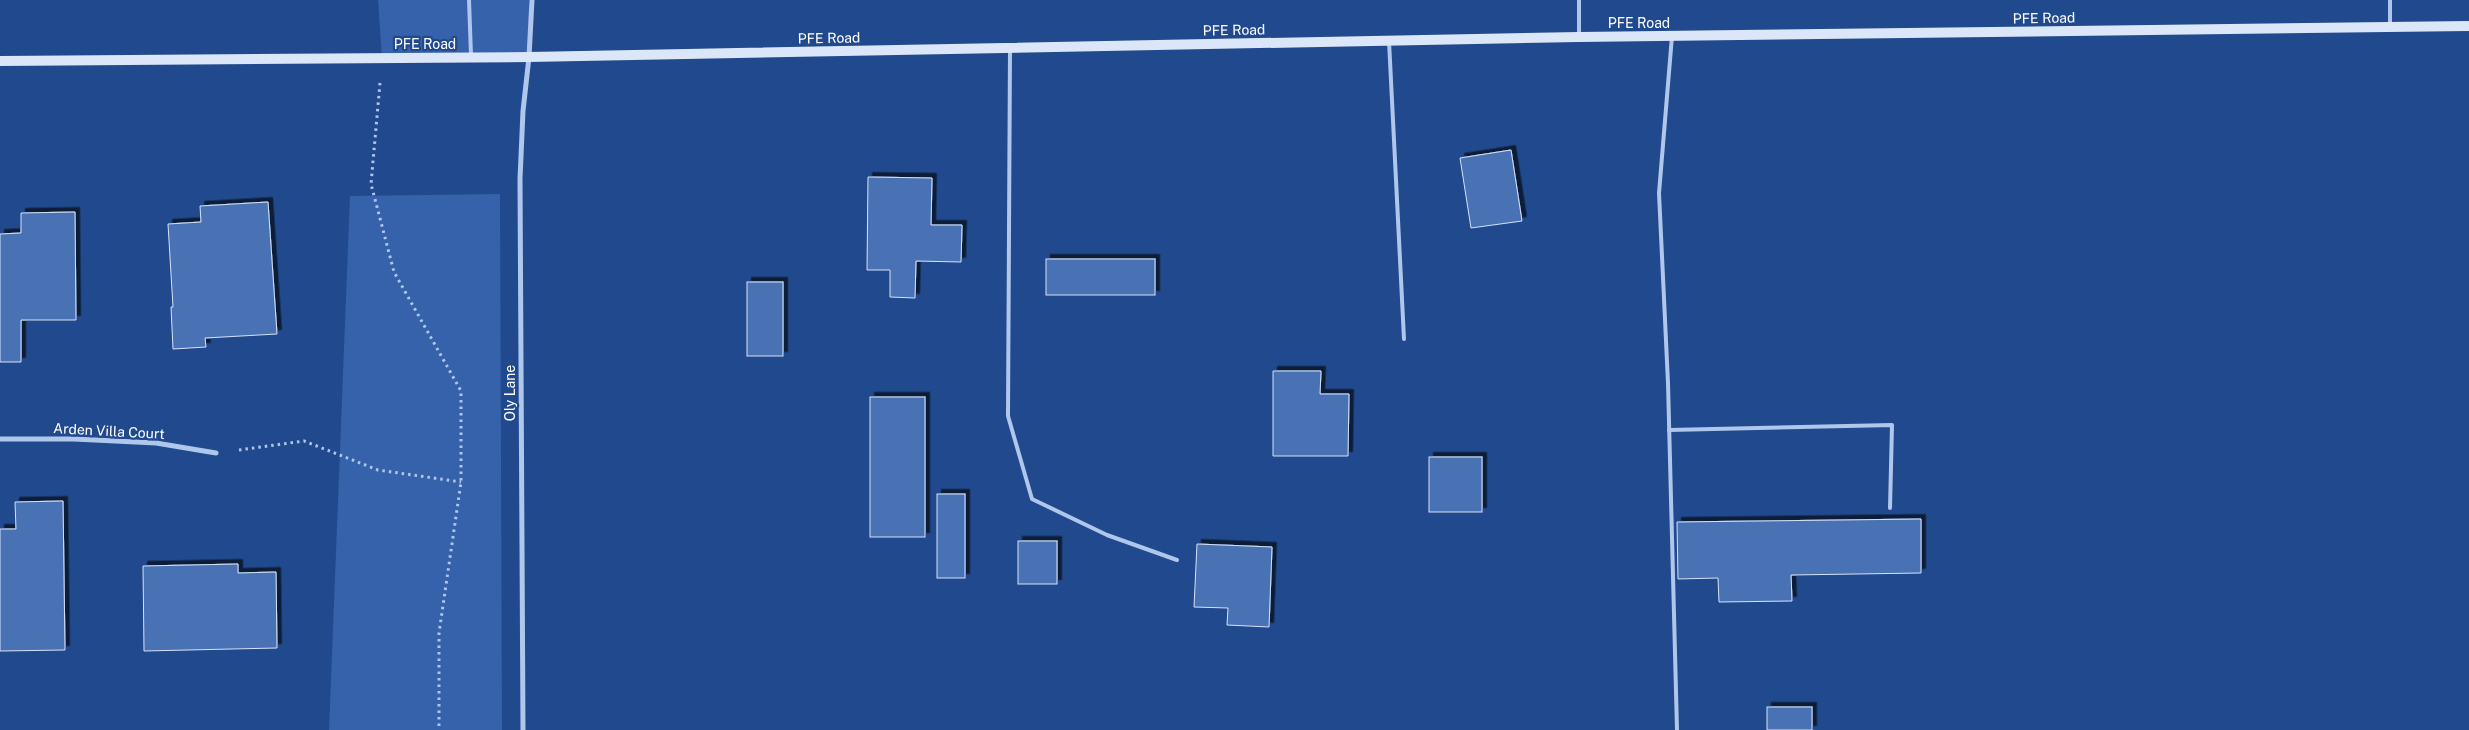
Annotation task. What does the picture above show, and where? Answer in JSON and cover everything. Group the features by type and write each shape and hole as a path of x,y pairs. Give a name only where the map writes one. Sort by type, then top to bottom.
{"main road":[{"name":"PFE Road","path":"0,61 472,58 1579,37 2469,26"}],"street":[{"name":"Oly Lane","path":"523,730 520,179 523,110 530,57 532,0"},
{"name":"Arden Villa Court","path":"0,439 74,439 156,443 216,453"}],"lane":[{"path":"469,0 472,58"},
{"path":"1579,0 1579,37"},
{"path":"2390,0 2390,28"},
{"path":"1672,36 1659,193 1669,430 1677,730"},
{"path":"1389,41 1404,339"},
{"path":"1010,49 1008,416 1032,499 1107,535 1177,560"},
{"path":"1669,430 1892,425 1890,508"}],"path":[{"path":"382,58 371,184 394,272 461,390 461,482 439,633 439,730"},
{"path":"216,453 304,441 378,470 461,482"}],"shaded area":[{"path":"378,0 529,0 529,57 382,58"},
{"path":"500,194 502,730 329,730 350,196"}],"building":[{"path":"1511,150 1522,221 1471,228 1460,158"},
{"path":"868,177 932,178 931,225 962,225 961,262 916,261 915,298 890,297 890,270 867,270"},
{"path":"268,202 277,334 205,338 206,347 173,349 171,307 173,307 168,224 201,222 200,206"},
{"path":"75,212 76,320 21,320 21,362 0,362 0,234 21,233 21,213"},
{"path":"1046,259 1155,259 1155,295 1046,295"},
{"path":"747,282 783,282 783,356 747,356"},
{"path":"1273,371 1321,371 1320,394 1349,394 1348,456 1273,456"},
{"path":"870,397 925,397 925,537 870,537"},
{"path":"1429,457 1482,457 1482,512 1429,512"},
{"path":"937,494 965,494 965,578 937,578"},
{"path":"63,501 65,650 0,651 0,529 16,529 15,502"},
{"path":"1921,519 1921,573 1791,575 1792,601 1719,602 1718,578 1678,579 1677,522"},
{"path":"1018,541 1057,541 1057,584 1018,584"},
{"path":"1197,544 1272,547 1269,627 1227,625 1228,608 1194,607"},
{"path":"238,564 238,573 276,572 277,648 144,651 143,566"},
{"path":"1767,707 1812,707 1812,730 1767,730"}]}
